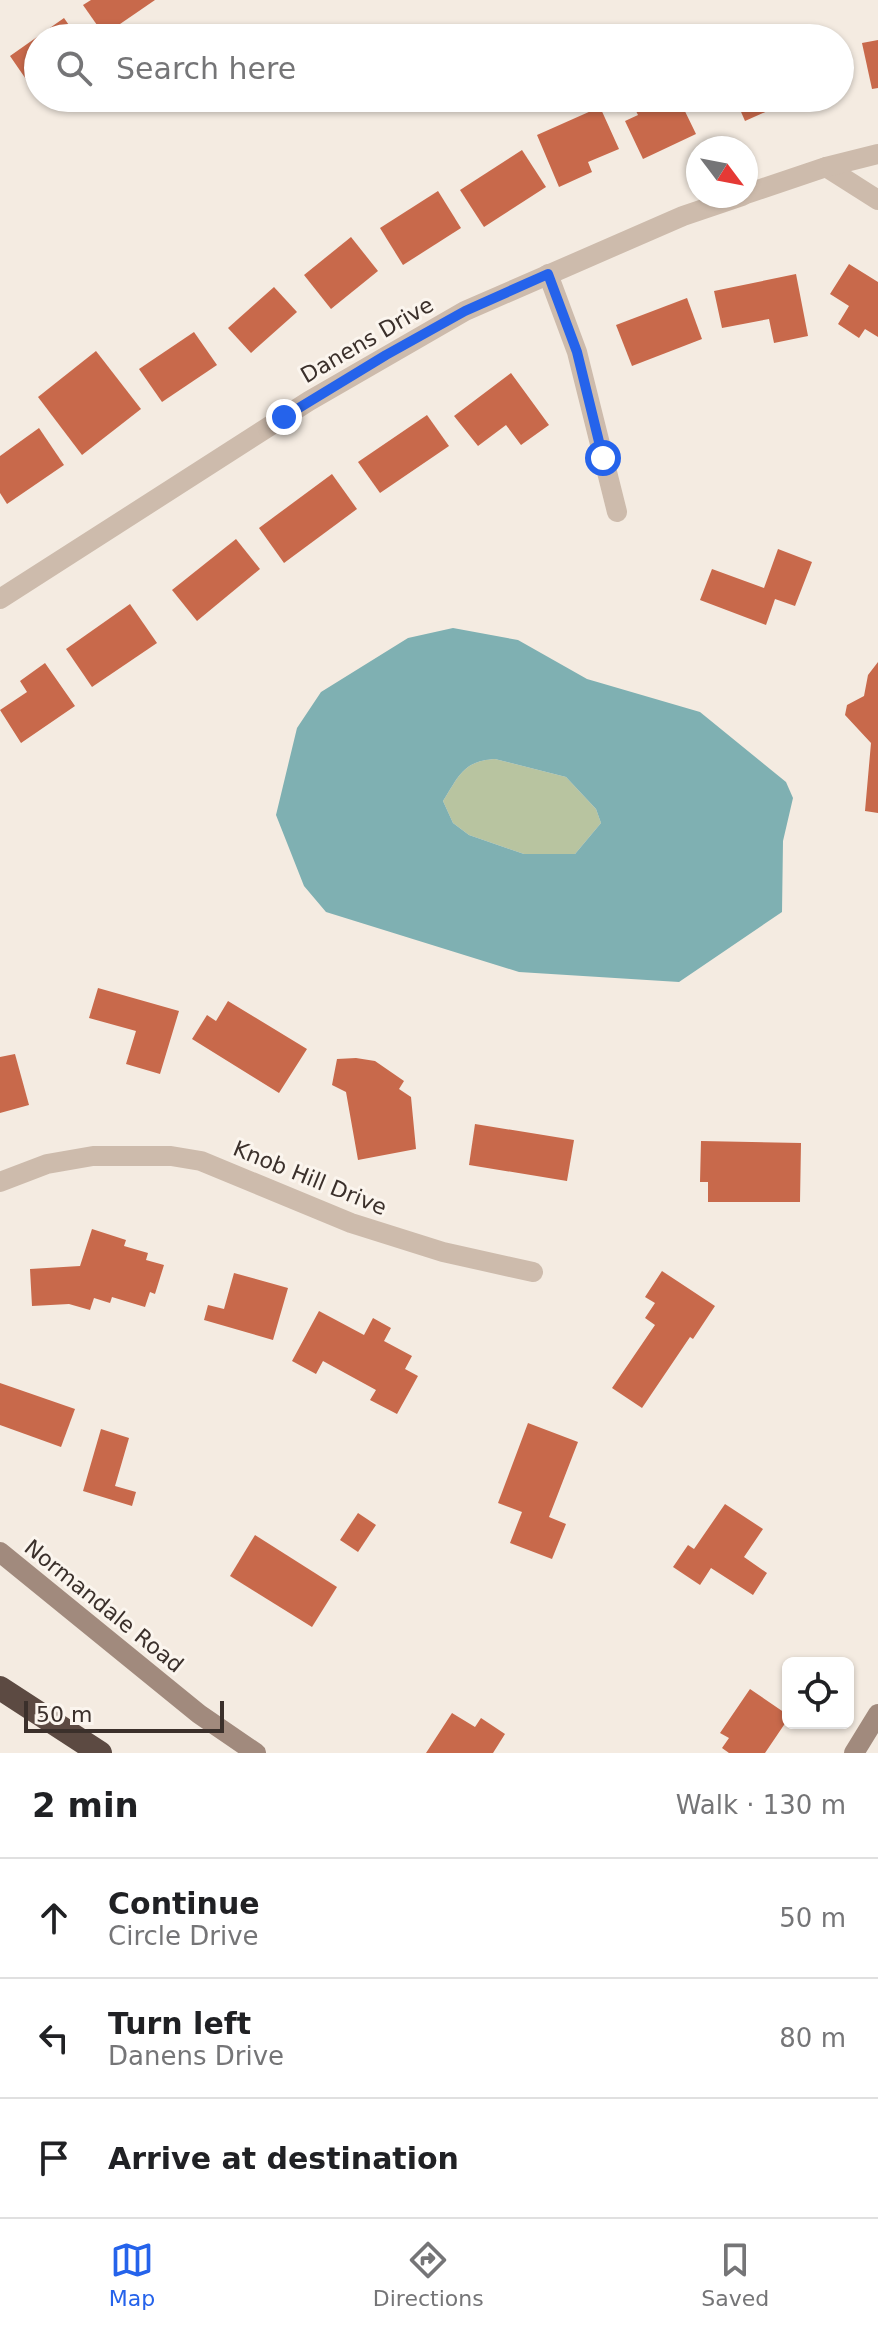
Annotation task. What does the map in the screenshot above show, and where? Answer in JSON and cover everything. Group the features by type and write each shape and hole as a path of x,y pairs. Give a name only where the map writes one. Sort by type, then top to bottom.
{"highway":[{"path":"0,1688 100,1753"}],"street":[{"name":"Danens Drive","path":"758,190 826,167 878,154"},
{"path":"826,167 878,200"},
{"name":"Danens Drive","path":"0,599 386,355 465,311 706,208"},
{"path":"548,274 577,352 617,512"},
{"name":"Knob Hill Drive","path":"0,1182 47,1164 93,1156 142,1155 201,1161 351,1223 443,1252 533,1272"},
{"name":"Normandale Road","path":"0,1552 199,1714 256,1753"},
{"path":"854,1753 878,1714"}],"green space":[{"path":"495,759 566,777 596,809 601,823 575,854 524,854 469,835 453,823 443,801 453,784 469,767"}],"water":[{"path":"453,628 518,640 587,679 700,712 786,782 793,798 783,841 782,912 679,982 519,972 326,912 304,886 276,815 297,728 321,692 408,638","holes":["495,759 566,777 596,809 601,823 575,854 524,854 469,835 453,823 443,801 463,771 484,760"]}],"building":[{"path":"91,0 155,0 120,24 96,24 83,5"},
{"path":"878,40 878,88 872,89 862,43"},
{"path":"24,46 24,76 10,56"},
{"path":"589,112 602,112 619,149 588,162 592,172 559,187 537,135"},
{"path":"636,112 685,112 696,134 686,136 643,159 625,121 638,115"},
{"path":"741,112 765,112 745,121"},
{"path":"522,150 546,187 484,227 460,190"},
{"path":"438,191 461,228 403,265 380,228"},
{"path":"351,237 378,271 331,309 304,275"},
{"path":"849,264 878,282 878,337 865,329 859,338 838,324 849,306 830,294"},
{"path":"796,274 808,336 774,343 769,319 722,328 714,291"},
{"path":"274,287 297,312 251,353 228,328"},
{"path":"687,298 702,339 632,366 616,325"},
{"path":"194,332 217,365 162,402 139,369"},
{"path":"96,351 141,409 82,455 38,397"},
{"path":"511,373 549,425 521,445 506,425 478,446 454,416"},
{"path":"427,415 449,446 380,493 358,462"},
{"path":"39,428 64,465 7,504 0,493 0,456"},
{"path":"332,474 357,509 284,563 259,528"},
{"path":"236,539 260,569 197,621 172,590"},
{"path":"778,549 812,562 795,606 775,599 766,625 700,600 712,569 764,588"},
{"path":"130,604 157,643 92,687 66,649"},
{"path":"878,662 878,813 865,811 871,743 845,715 847,705 864,696 868,675"},
{"path":"45,663 75,706 21,743 0,710 27,692 20,681"},
{"path":"98,988 179,1011 160,1074 126,1064 136,1031 89,1018"},
{"path":"228,1001 307,1049 279,1093 192,1039 207,1015 216,1021"},
{"path":"15,1054 29,1105 0,1113 0,1057"},
{"path":"337,1059 375,1061 404,1081 399,1089 411,1097 416,1149 358,1160 346,1092 332,1085"},
{"path":"475,1124 574,1140 567,1181 469,1165"},
{"path":"701,1141 801,1143 800,1202 708,1202 708,1182 700,1182"},
{"path":"92,1229 126,1240 124,1246 148,1253 146,1260 164,1265 155,1294 150,1292 145,1307 112,1297 110,1303 94,1298 90,1310 69,1304 32,1306 30,1269 80,1266"},
{"path":"662,1271 715,1306 642,1408 612,1388 655,1325 645,1318 655,1303 645,1297"},
{"path":"234,1273 288,1288 273,1340 204,1320 208,1305 224,1309"},
{"path":"319,1311 364,1335 373,1318 391,1328 384,1341 412,1356 405,1369 418,1376 397,1414 370,1400 376,1390 323,1361 316,1374 292,1361"},
{"path":"0,1383 75,1409 61,1447 0,1425"},
{"path":"528,1423 578,1442 549,1517 566,1524 552,1559 510,1543 522,1512 498,1503"},
{"path":"101,1429 129,1438 115,1486 136,1492 132,1506 83,1491"},
{"path":"725,1504 763,1529 744,1557 767,1573 753,1595 711,1568 700,1585 673,1567 688,1545 694,1549"},
{"path":"358,1513 376,1525 358,1552 340,1540"},
{"path":"255,1535 337,1587 312,1627 230,1576"},
{"path":"750,1689 782,1711 782,1728 765,1753 729,1753 722,1748 729,1738 720,1733"},
{"path":"452,1713 475,1727 481,1718 505,1734 493,1753 426,1753"}],"route":[{"path":"284,417 465,311 548,274 577,352 603,458"}]}
